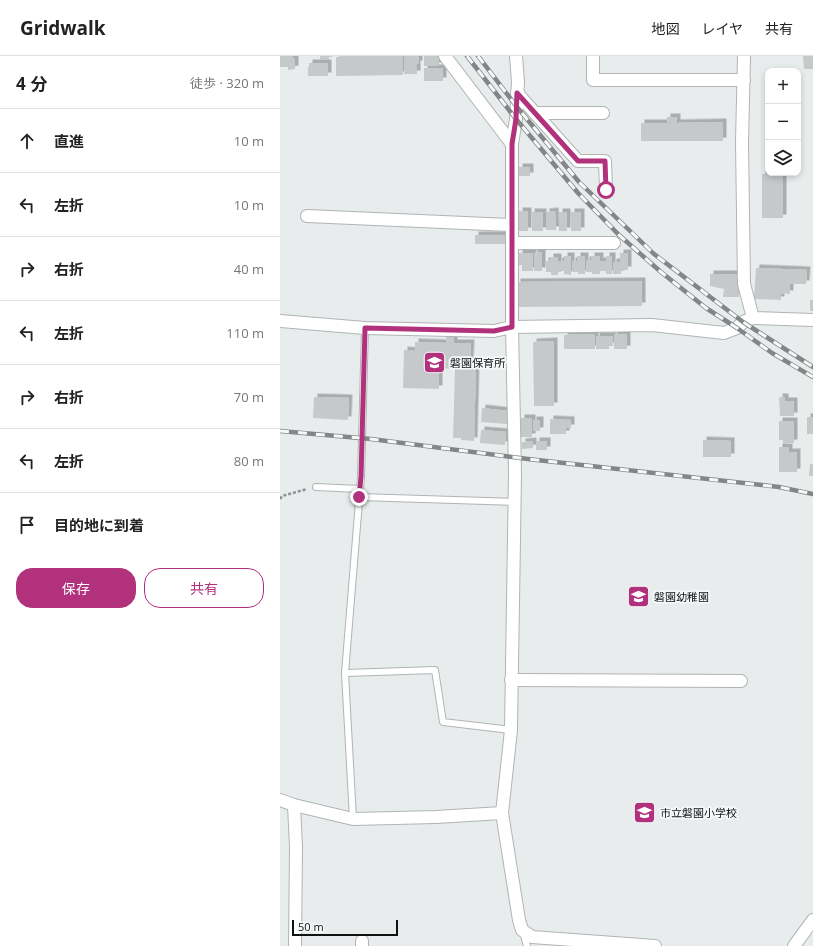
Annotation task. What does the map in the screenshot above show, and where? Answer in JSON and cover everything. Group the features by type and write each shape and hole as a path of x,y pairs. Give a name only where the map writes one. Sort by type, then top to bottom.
{"street":[{"path":"445,56 512,144"},
{"path":"516,56 516,119 512,144 512,327 516,474 511,730 502,813 519,920 522,930 532,937 655,946"},
{"path":"593,56 593,80 744,80"},
{"path":"744,56 742,142 744,284 753,318"},
{"path":"517,93 578,161 605,161 606,190"},
{"path":"535,113 603,113"},
{"path":"306,216 512,225"},
{"path":"512,243 614,243"},
{"path":"280,321 365,328 494,331 512,327 652,325 724,333 737,328 743,322 753,318 813,320"},
{"path":"511,680 741,681"},
{"path":"280,800 294,805 353,819 436,817 502,813"},
{"path":"294,805 296,847 295,946"},
{"path":"794,946 813,920"}],"lane":[{"path":"353,819 345,673 361,477 365,328"},
{"path":"316,487 360,489"},
{"path":"359,497 515,502"},
{"path":"345,673 435,670 443,722 511,730"},
{"path":"522,930 526,946"}],"path":[{"path":"280,498 282,496 316,487"}],"building":[{"path":"280,56 293,56 293,58 295,58 295,69 288,70 288,67 280,67"},
{"path":"320,56 329,56 329,60 320,60"},
{"path":"402,56 403,75 336,76 336,57"},
{"path":"404,56 419,56 417,74 404,74"},
{"path":"424,56 439,56 439,66 424,66"},
{"path":"803,56 813,56 813,69 804,69"},
{"path":"309,63 328,63 328,76 308,76"},
{"path":"424,68 443,68 443,81 424,81"},
{"path":"667,117 677,117 677,123 723,122 723,141 641,141 641,123 667,123"},
{"path":"519,167 530,167 530,176 519,176"},
{"path":"762,174 765,174 765,176 783,176 783,218 762,218"},
{"path":"519,211 528,211 528,231 519,231"},
{"path":"555,211 556,230 546,230 546,212"},
{"path":"531,212 543,212 543,231 532,231"},
{"path":"559,212 567,212 567,231 559,231"},
{"path":"571,212 581,212 581,231 571,231"},
{"path":"475,235 505,235 505,244 475,244"},
{"path":"542,252 542,271 534,271 534,253"},
{"path":"519,253 533,253 533,271 522,271 522,265 519,265"},
{"path":"620,253 628,253 628,270 621,270 621,274 613,274 613,262 620,262"},
{"path":"564,256 571,256 571,275 564,274 564,271 558,271 558,275 551,275 551,272 546,272 545,261 550,261 550,257 558,257 558,270 559,261 564,261"},
{"path":"577,256 585,256 585,274 572,272 572,261 577,261"},
{"path":"591,256 600,256 600,261 606,261 606,256 612,256 612,274 606,274 606,271 600,271 600,274 586,272 586,260 591,260"},
{"path":"756,268 807,270 806,284 790,284 790,294 781,293 781,300 754,299"},
{"path":"710,274 739,274 739,297 723,297 724,289 710,286"},
{"path":"642,281 642,306 517,307 517,282"},
{"path":"810,300 813,300 813,311 810,311"},
{"path":"595,334 595,349 564,349 564,335"},
{"path":"614,334 627,334 627,349 614,349"},
{"path":"596,336 613,336 613,346 609,346 609,349 596,349"},
{"path":"446,337 454,337 454,343 471,343 470,363 476,363 474,441 453,438 455,369 439,368 439,389 403,388 404,350 415,351 415,342 446,343"},
{"path":"554,341 554,406 534,406 533,342"},
{"path":"314,397 349,398 348,420 313,418"},
{"path":"779,397 785,397 785,401 794,401 794,416 780,416"},
{"path":"482,408 508,411 507,424 481,422"},
{"path":"807,417 813,417 813,434 807,434"},
{"path":"521,418 532,418 532,437 521,437"},
{"path":"550,419 571,420 571,428 566,428 566,434 550,434"},
{"path":"533,420 540,420 540,431 533,431"},
{"path":"779,421 794,421 794,443 783,444 783,440 779,440"},
{"path":"481,430 506,432 505,445 480,443"},
{"path":"703,440 731,441 731,457 703,457"},
{"path":"533,441 533,448 522,449 522,442"},
{"path":"536,441 547,441 547,450 536,450"},
{"path":"779,447 789,447 789,452 797,452 797,472 779,472"},
{"path":"810,464 813,464 813,476 809,476"}],"railway":[{"path":"467,56 516,119 578,193 619,235 661,272 706,308 772,353 813,377"},
{"path":"478,56 517,107 579,182 654,254 743,322 813,367"},
{"path":"280,431 371,439 528,459 779,487 813,494"}],"place":[{"name":"磐園保育所","path":"434,363"},
{"name":"磐園幼稚園","path":"639,597"},
{"name":"市立磐園小学校","path":"645,813"}],"route":[{"path":"359,497 361,477 365,328 494,331 512,327 512,144 516,119 517,93 578,161 605,161 606,190"}]}
